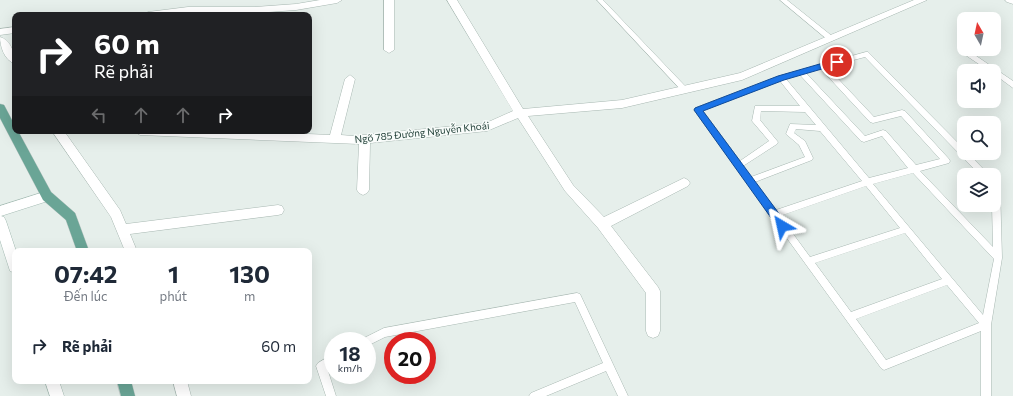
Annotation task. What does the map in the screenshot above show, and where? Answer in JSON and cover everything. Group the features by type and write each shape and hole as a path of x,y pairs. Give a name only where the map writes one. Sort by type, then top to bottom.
{"main road":[{"path":"0,108 12,130"},
{"path":"14,134 47,196 71,217 83,248"},
{"path":"125,384 128,396"}],"street":[{"path":"172,12 188,10 255,10 296,7 337,0"},
{"path":"389,0 389,50"},
{"path":"452,0 520,113 569,188 602,224 653,291 653,331"},
{"name":"Ngõ 785 Đường Nguyễn Khoái","path":"280,134 334,139 365,139 488,127 520,113 622,104 742,76 922,0"},
{"path":"0,32 12,30"},
{"path":"0,40 12,56"},
{"path":"334,139 350,79"},
{"path":"60,134 116,214 130,248"},
{"path":"363,190 365,139"},
{"path":"602,224 684,183"},
{"path":"0,211 47,196"},
{"path":"122,230 278,210"},
{"path":"0,221 12,258"},
{"path":"53,384 57,396"},
{"path":"181,384 184,396"}],"lane":[{"path":"600,0 684,90"},
{"path":"783,0 830,38"},
{"path":"978,168 866,54 781,78 698,110 884,365 986,325"},
{"path":"972,56 984,64"},
{"path":"774,214 868,182 946,161 902,113 873,120 822,66"},
{"path":"801,72 864,139 883,133 914,169 998,258"},
{"path":"1001,76 1013,84"},
{"path":"781,78 986,325"},
{"path":"738,166 774,142 756,121 758,108 806,109"},
{"path":"749,180 809,158 802,143 790,134 793,126 823,128"},
{"path":"986,396 986,325 998,258 997,212"},
{"path":"808,261 907,230"},
{"path":"849,317 949,280"},
{"path":"376,337 384,333 577,297 623,396"},
{"path":"324,364 321,366 324,375"},
{"path":"534,396 609,365"},
{"path":"327,384 331,396"}],"route":[{"path":"782,226 698,110 781,78 837,62"}]}
